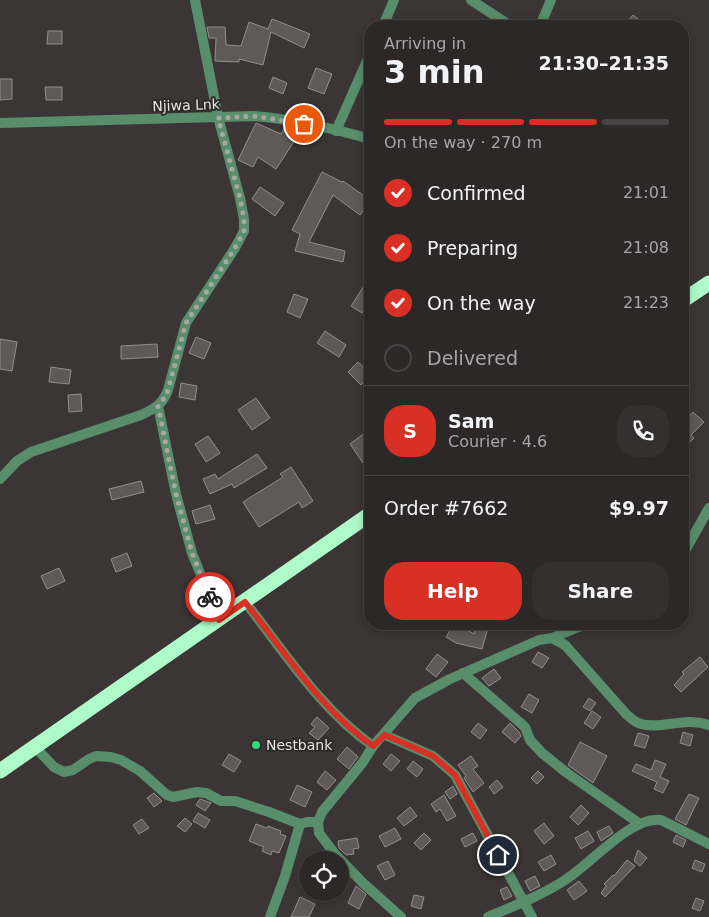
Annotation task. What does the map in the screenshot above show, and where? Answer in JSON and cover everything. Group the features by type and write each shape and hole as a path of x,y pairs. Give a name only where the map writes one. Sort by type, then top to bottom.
{"highway":[{"path":"689,296 709,283"},
{"path":"0,771 364,518"}],"street":[{"path":"0,479 17,460 31,452 141,415 158,406 168,390 186,323 244,231 240,198 218,118 195,0"},
{"path":"385,20 394,0"},
{"path":"471,0 502,20"},
{"path":"543,20 551,0"},
{"path":"336,131 364,68"},
{"name":"Njiwa Lnk","path":"0,123 254,116 268,117 364,138"},
{"path":"158,406 176,494 192,553 219,620"},
{"path":"689,544 709,508"},
{"path":"245,602 321,699 350,729 373,746"},
{"path":"401,917 363,883 335,854 319,833 318,822 322,812 373,746 385,735 416,698 463,673 539,640 552,638 571,630"},
{"path":"552,638 565,645 627,716 639,724 650,726 681,721 709,725"},
{"path":"463,673 525,727 530,740 542,753 567,773 640,824"},
{"path":"385,735 433,756 455,775 532,917"},
{"path":"36,747 54,768 64,772 73,770 96,756 111,757 140,771 167,795 173,797 197,792 206,793 222,801 235,801 300,824 318,822"},
{"path":"488,917 570,878 627,832 640,824 654,819 661,820 709,844"},
{"path":"270,917 285,876 300,824"}],"building":[{"path":"633,15 639,20 629,20"},
{"path":"272,19 310,34 304,48 271,32 263,65 239,59 239,62 215,61 216,38 209,38 207,27 225,27 226,45 241,46 249,22 268,29"},
{"path":"48,31 62,31 62,44 47,44"},
{"path":"316,68 332,74 324,94 308,88"},
{"path":"273,77 287,83 283,94 269,88"},
{"path":"0,79 12,79 12,99 0,100"},
{"path":"45,87 62,87 62,100 46,100"},
{"path":"256,123 281,134 284,129 297,137 276,169 258,157 253,167 238,160"},
{"path":"322,172 343,181 364,196 364,209 360,215 333,195 309,242 345,251 343,262 295,251 300,234 292,230"},
{"path":"260,187 284,203 275,216 252,199"},
{"path":"364,286 364,310 362,313 351,306"},
{"path":"294,294 308,299 300,318 287,312"},
{"path":"325,331 346,345 339,357 317,343"},
{"path":"196,337 211,343 204,359 189,353"},
{"path":"0,339 17,342 12,371 0,369"},
{"path":"157,344 158,357 121,359 121,346"},
{"path":"358,362 364,368 364,382 361,385 348,372"},
{"path":"51,367 71,370 69,384 49,382"},
{"path":"181,383 197,386 195,400 179,397"},
{"path":"81,394 82,411 69,412 68,395"},
{"path":"256,398 270,418 252,430 238,410"},
{"path":"693,412 704,422 691,435 694,438 689,443 689,416"},
{"path":"364,434 364,462 363,463 350,444"},
{"path":"208,436 220,453 206,462 195,444"},
{"path":"257,454 267,468 234,488 232,484 210,494 203,479 215,474 218,479"},
{"path":"291,467 313,501 302,508 299,502 259,527 243,502 283,477 280,474"},
{"path":"141,481 144,492 112,500 109,489"},
{"path":"210,505 215,519 196,524 192,511"},
{"path":"127,553 132,566 116,572 111,559"},
{"path":"59,568 65,581 47,589 41,576"},
{"path":"450,630 467,630 474,634 475,630 487,630 482,649 456,643 446,637"},
{"path":"538,652 549,658 542,668 532,662"},
{"path":"437,654 448,662 436,677 426,669"},
{"path":"700,657 708,667 681,692 674,685 684,674 682,672"},
{"path":"494,669 501,678 489,686 482,678"},
{"path":"529,694 539,700 532,713 521,707"},
{"path":"589,698 596,703 590,711 583,707"},
{"path":"592,711 601,717 593,729 584,723"},
{"path":"317,717 329,728 318,740 309,733 315,727 311,724"},
{"path":"478,723 487,730 480,739 471,732"},
{"path":"510,723 521,736 515,743 502,732"},
{"path":"683,732 693,735 690,746 680,743"},
{"path":"638,733 649,736 645,748 634,745"},
{"path":"580,742 607,756 593,783 568,765"},
{"path":"347,747 358,757 349,769 337,759"},
{"path":"229,754 241,761 234,772 222,765"},
{"path":"391,754 400,761 391,771 383,764"},
{"path":"471,756 478,766 473,769 484,783 473,792 464,778 466,776 458,765"},
{"path":"655,760 666,764 660,777 669,781 663,793 654,789 657,782 632,771 636,764 651,770"},
{"path":"413,761 423,769 417,777 407,769"},
{"path":"325,771 336,780 327,790 317,782"},
{"path":"538,771 544,777 537,784 531,778"},
{"path":"497,780 503,787 494,794 489,787"},
{"path":"297,785 312,792 305,807 290,800"},
{"path":"453,786 457,794 450,799 445,792"},
{"path":"154,793 162,801 154,807 147,798"},
{"path":"689,794 699,798 686,825 675,819"},
{"path":"444,795 456,816 447,821 440,809 436,812 431,804"},
{"path":"200,799 211,803 205,811 196,805"},
{"path":"581,805 589,813 578,825 570,817"},
{"path":"410,807 417,816 404,826 397,818"},
{"path":"198,813 210,820 205,828 193,821"},
{"path":"185,818 192,824 185,832 177,826"},
{"path":"142,819 149,828 139,834 133,825"},
{"path":"544,823 554,836 544,844 534,831"},
{"path":"256,824 281,831 280,834 286,836 279,853 272,851 271,855 262,851 264,847 249,841"},
{"path":"609,826 613,833 601,841 597,832"},
{"path":"395,828 401,839 385,847 379,836"},
{"path":"588,831 594,841 581,849 575,838"},
{"path":"424,833 431,840 421,850 414,843"},
{"path":"473,833 477,841 465,847 461,839"},
{"path":"676,835 686,840 683,847 673,842"},
{"path":"357,838 359,848 353,849 354,854 349,855 349,851 342,851 339,848 338,841"},
{"path":"638,850 647,858 640,866 634,861"},
{"path":"551,855 556,864 544,871 538,862"},
{"path":"627,860 635,866 605,897 601,893 606,886 604,884 614,876"},
{"path":"695,860 705,864 702,872 692,868"},
{"path":"388,861 395,875 385,880 377,866"},
{"path":"535,876 540,886 530,891 525,881"},
{"path":"579,881 587,891 574,900 567,890"},
{"path":"356,886 366,894 359,909 348,903"},
{"path":"507,887 512,896 504,900 500,890"},
{"path":"414,895 424,897 421,909 411,906"},
{"path":"696,898 704,901 700,911 692,908"},
{"path":"299,899 299,901 309,901 315,904 309,917 291,917"}],"way so far":[{"path":"210,597 192,553 176,494 158,406 168,390 186,323 244,231 240,198 218,118 254,116 304,124"}],"place":[{"name":"Nestbank","path":"256,745"}],"route":[{"path":"210,597 219,620 245,602 321,699 350,729 367,742 373,746 385,735 433,756 442,763 455,775 498,855"}]}
